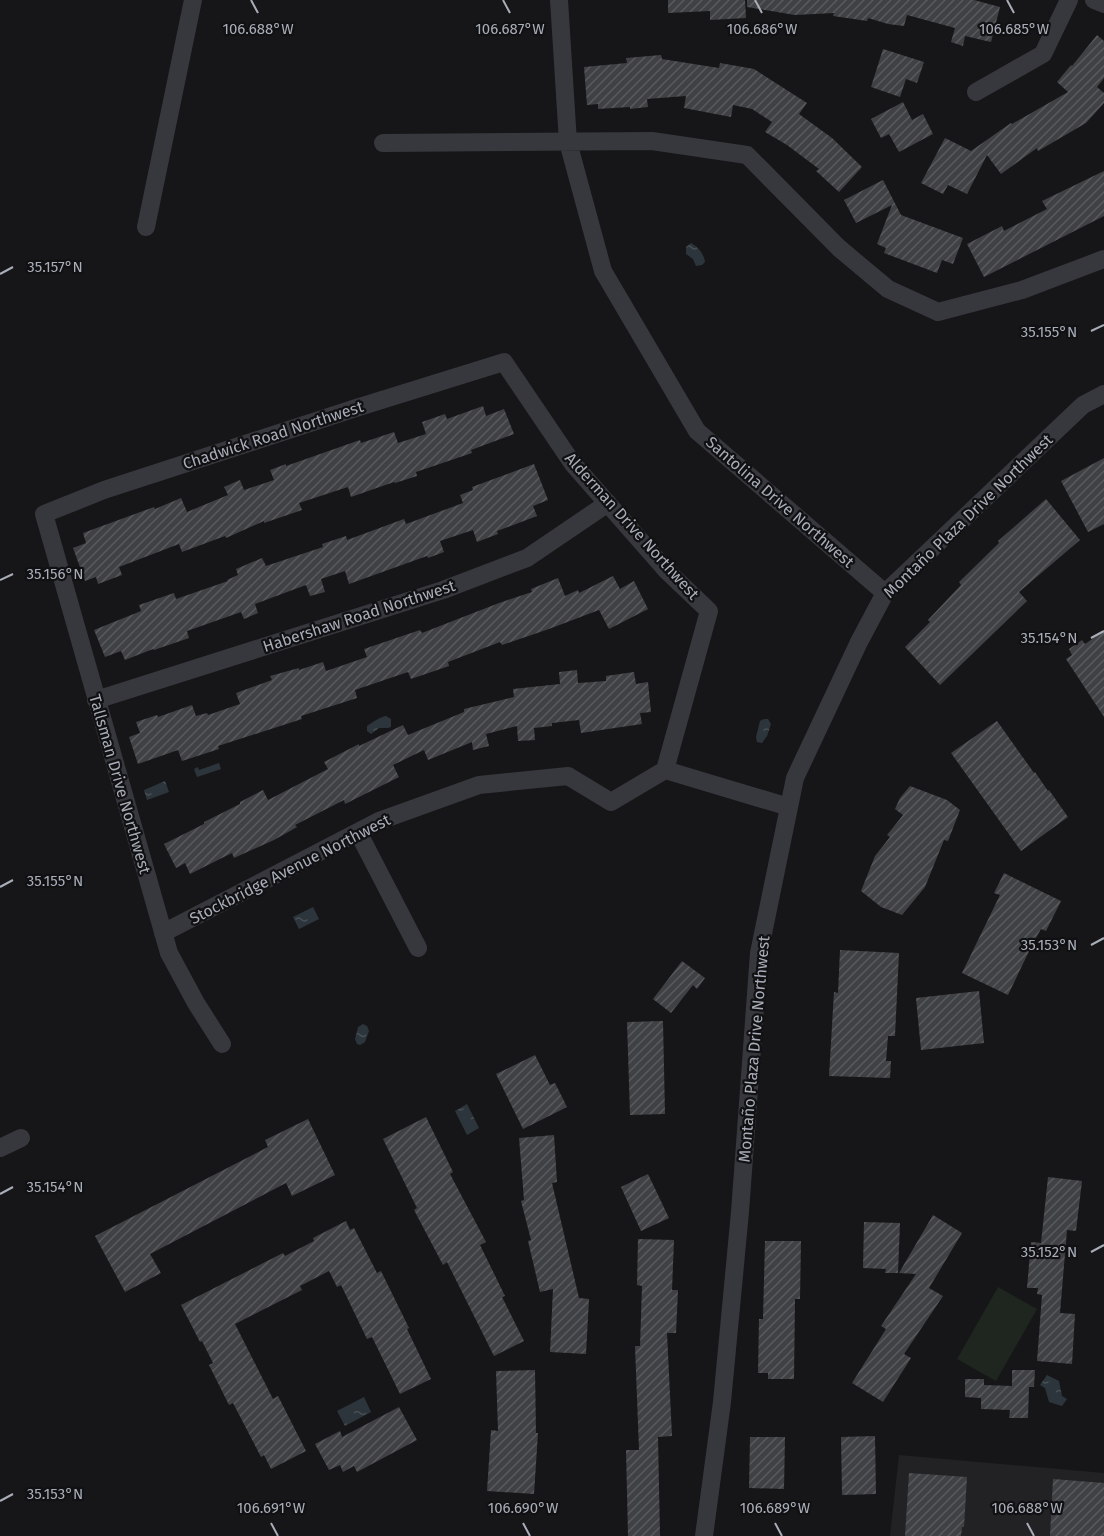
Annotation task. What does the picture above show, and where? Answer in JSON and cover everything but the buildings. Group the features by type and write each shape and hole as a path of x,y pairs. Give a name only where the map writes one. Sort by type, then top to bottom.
{"street":[{"path":"146,227 193,0"},
{"name":"Santolina Drive Northwest","path":"559,0 568,142 603,270 698,431 885,593"},
{"path":"976,92 1043,54 1069,0"},
{"path":"1094,0 1104,3"},
{"path":"383,143 652,141 747,155 839,248 888,289 938,312 1022,290 1104,259"},
{"name":"Alderman Drive Northwest","path":"504,362 573,464 668,571 709,611 665,770"},
{"name":"Chadwick Road Northwest","path":"44,514 104,490 504,362"},
{"name":"Montaño Plaza Drive Northwest","path":"704,1536 722,1402 737,1252 759,953 795,778 859,642 885,593 1083,405 1104,394"},
{"name":"Habershaw Road Northwest","path":"96,700 443,590 526,558 608,503"},
{"name":"Tallsman Drive Northwest","path":"44,514 169,953 196,1003 222,1044"},
{"path":"665,770 789,807"},
{"name":"Stockbridge Avenue Northwest","path":"163,933 379,821 479,785 568,776 611,802 665,770"},
{"path":"358,832 418,948"},
{"path":"0,1148 21,1138"}],"shaded area":[{"path":"998,1287 1037,1309 996,1381 957,1359"},
{"path":"899,1455 1104,1473 1104,1536 890,1536"}],"water":[{"path":"691,243 703,256 705,262 702,265 696,266 693,259 686,254 686,247"},
{"path":"386,716 391,719 391,727 379,728 371,734 367,731 367,726"},
{"path":"768,719 771,724 762,743 757,742 756,737 760,721"},
{"path":"219,763 221,769 197,777 194,769 198,767 199,770"},
{"path":"165,781 169,792 147,800 144,790"},
{"path":"313,907 319,919 299,929 293,917"},
{"path":"363,1024 369,1031 365,1042 360,1045 355,1039 358,1027"},
{"path":"467,1104 479,1128 467,1135 455,1111"},
{"path":"1047,1375 1059,1381 1062,1396 1067,1399 1062,1406 1049,1402 1045,1388 1040,1385"},
{"path":"364,1397 371,1412 345,1426 337,1411"}]}
